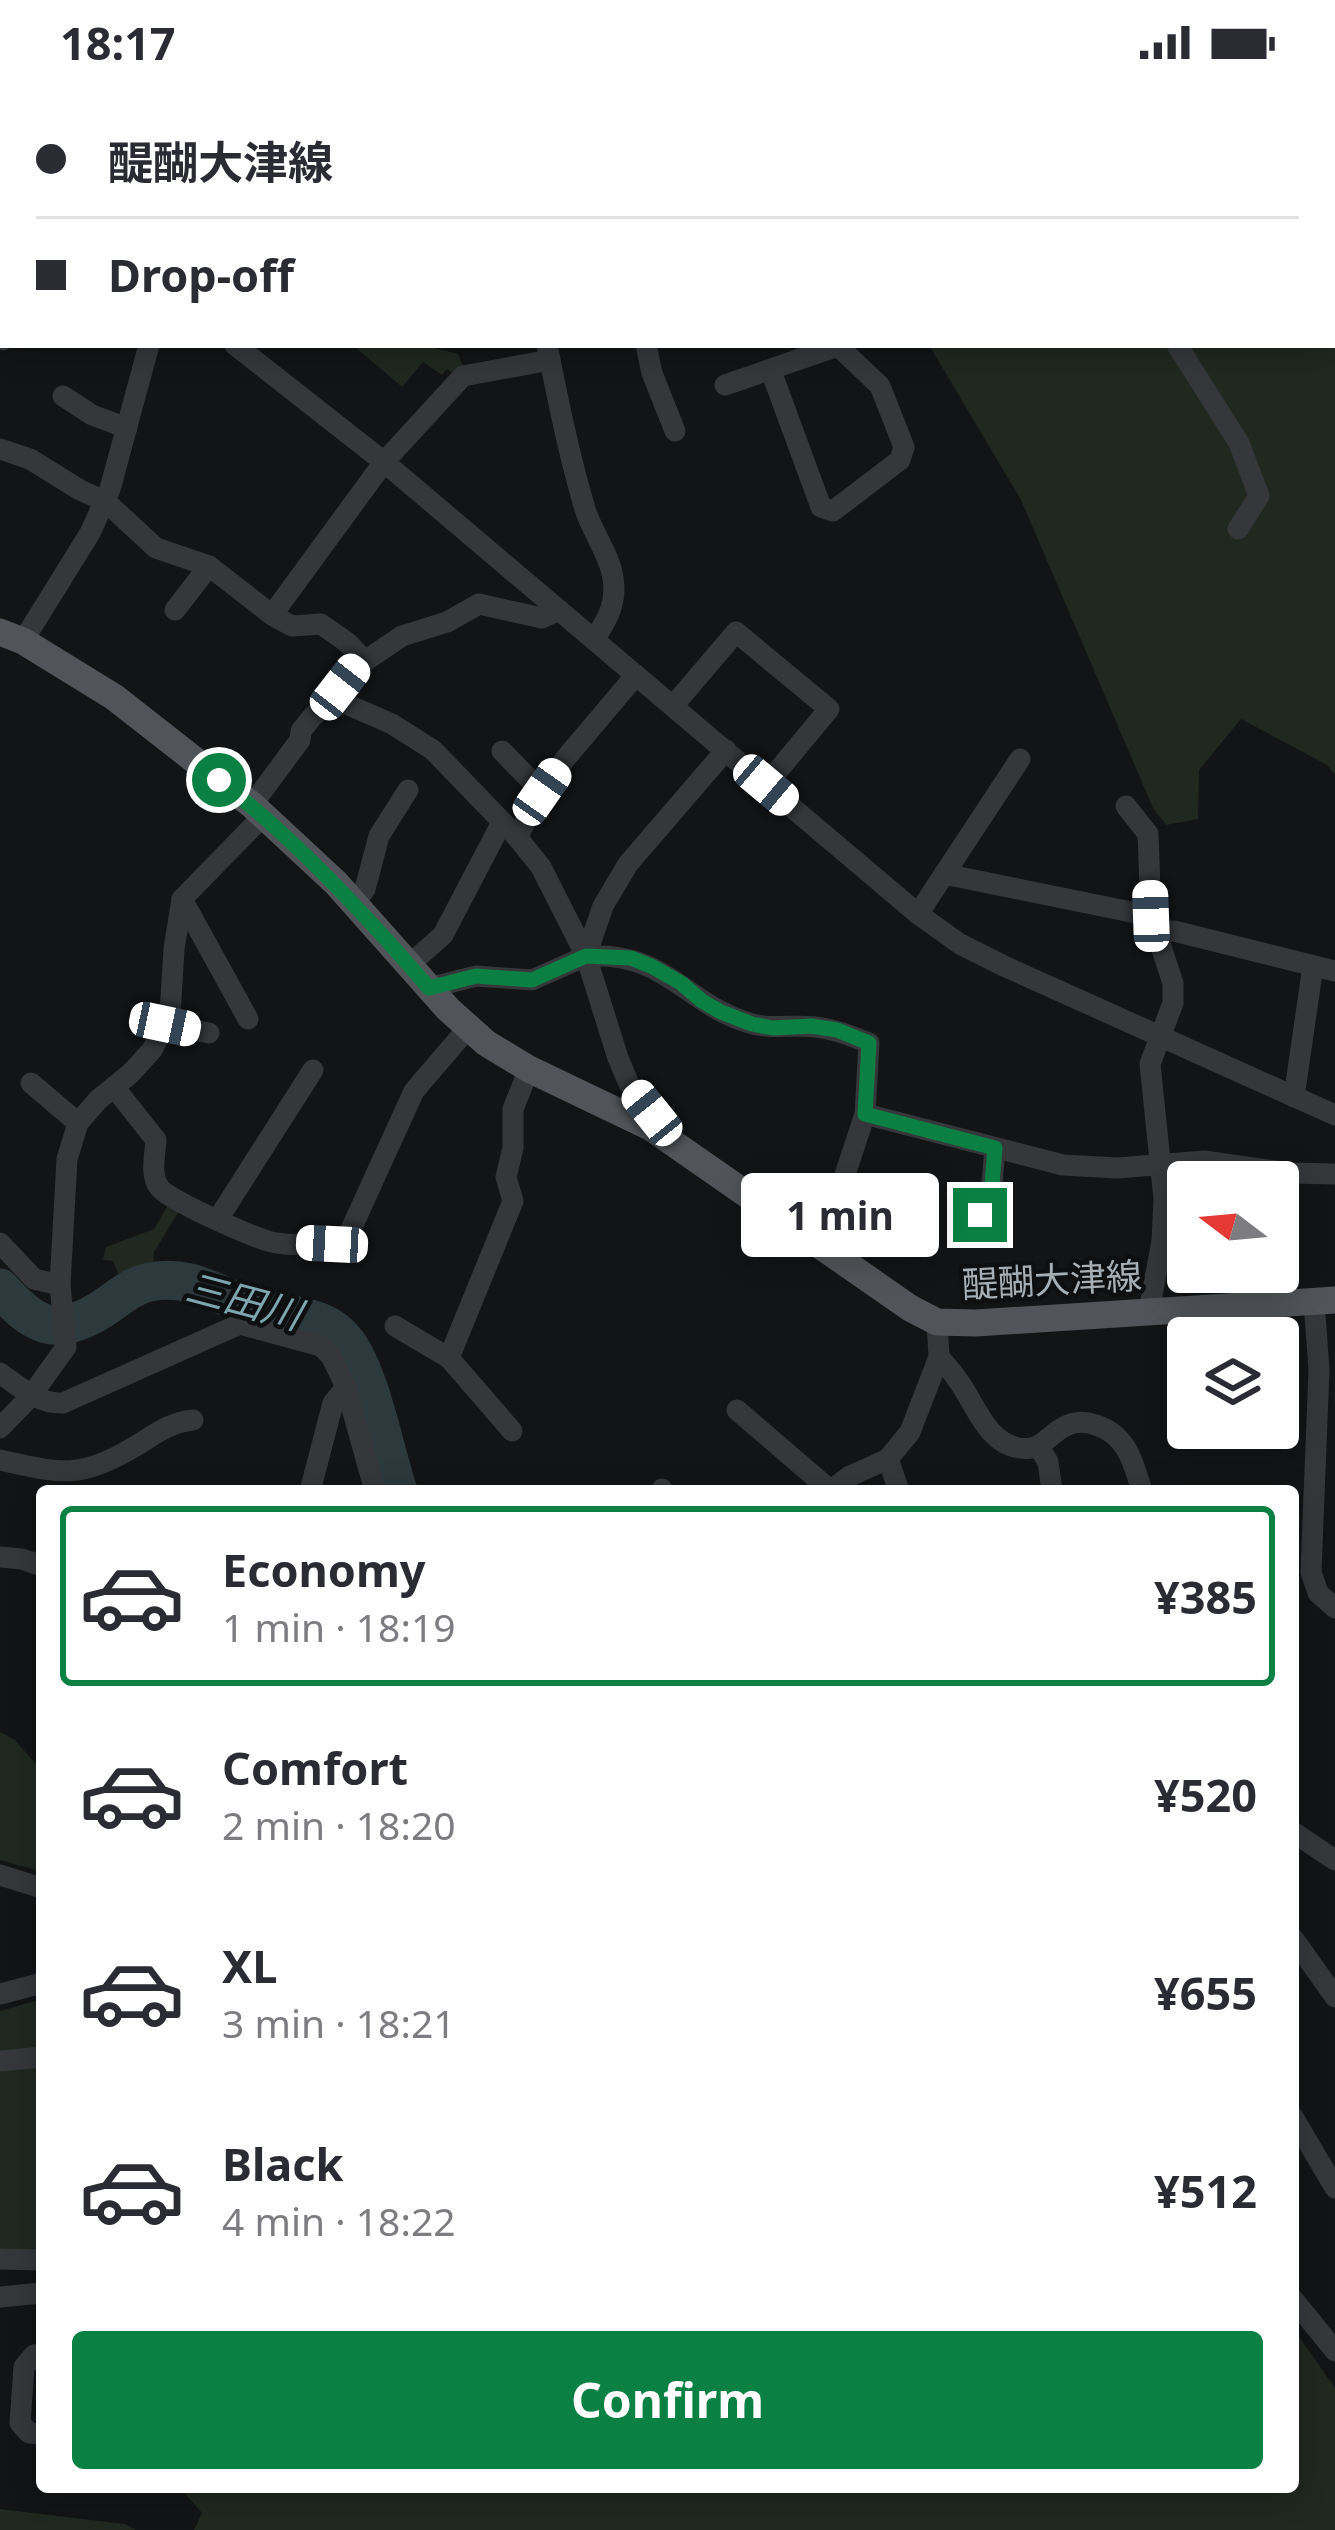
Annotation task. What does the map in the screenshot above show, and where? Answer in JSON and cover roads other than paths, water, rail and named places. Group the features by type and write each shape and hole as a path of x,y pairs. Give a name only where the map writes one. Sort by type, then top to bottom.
{"main road":[{"name":"醍醐大津線","path":"11,637 114,698 258,811 355,903 467,1028 504,1056 650,1126 910,1308 937,1322 1324,1300"}],"street":[{"path":"11,637 89,533 105,501 148,348"},
{"path":"239,348 384,462 918,914 1004,966 1335,1115"},
{"path":"647,348 675,431"},
{"path":"725,385 829,348"},
{"path":"771,371 821,507 833,511 900,460 904,447 880,386 840,348"},
{"path":"1179,348 1239,442 1259,496 1238,530"},
{"path":"272,615 384,462 463,376 549,352 575,475 613,574 614,601 595,638"},
{"path":"63,396 92,415 127,428"},
{"path":"0,448 105,501 156,548 209,566 272,615 292,626 320,624 365,661"},
{"path":"175,610 209,566"},
{"path":"0,1428 31,1396 66,1347 60,1286 67,1160 78,1123 152,1050 170,1015 182,899 258,811 301,731 365,661 402,636 447,622 479,604 542,618 559,610"},
{"path":"673,706 736,632 829,709 766,785"},
{"path":"410,965 443,935 510,829 636,675"},
{"path":"335,699 392,724 434,750 541,867 586,956 623,1071 652,1113 650,1126"},
{"path":"502,751 542,792"},
{"path":"586,956 603,906 628,864 725,751"},
{"path":"918,914 1020,759"},
{"path":"355,903 365,889 380,836 408,790"},
{"path":"1126,806 1148,834 1154,924 1173,983 1172,1004 1150,1064 1164,1199 1149,1311"},
{"path":"944,874 1324,968 1294,1097"},
{"path":"182,899 248,1019"},
{"path":"429,988 476,976 532,980 586,956 631,958 681,983 702,1001 752,1024 837,1030 869,1043 865,1114 818,1245"},
{"path":"165,1024 209,1033"},
{"path":"106,1094 157,1140 153,1174 160,1192 271,1242 332,1244 347,1238 414,1090 467,1028"},
{"path":"449,1358 513,1202 506,1177 513,1148 513,1109 529,1069"},
{"path":"218,1220 313,1070"},
{"path":"31,1083 78,1123"},
{"path":"865,1114 1063,1166 1117,1168 1204,1161 1335,1174"},
{"path":"980,1215 992,1184 995,1148"},
{"path":"0,1244 34,1279 60,1286"},
{"path":"1324,1300 1311,1571 1318,1593 1335,1609"},
{"path":"838,1485 888,1459 910,1432 938,1357 937,1322"},
{"path":"0,1373 31,1396 50,1404 63,1403 240,1324 321,1346 332,1356 346,1387 373,1485"},
{"path":"395,1326 449,1358 512,1431"},
{"path":"938,1357 986,1427 1011,1445 1040,1448 1064,1426 1089,1422 1119,1437 1130,1453 1140,1485"},
{"path":"312,1485 333,1403 346,1387"},
{"path":"737,1411 823,1485"},
{"path":"0,1460 60,1474 86,1471 175,1422 193,1420"},
{"path":"1040,1448 1048,1462 1051,1485"},
{"path":"888,1459 896,1485"},
{"path":"1311,1541 1335,1542"},
{"path":"0,1557 36,1564"},
{"path":"1299,1836 1335,1860"},
{"path":"0,1875 36,1886"},
{"path":"1299,1946 1335,1997"},
{"path":"0,1994 36,1985"},
{"path":"0,2061 36,2058"},
{"path":"1299,2127 1335,2188"},
{"path":"0,2259 36,2260"},
{"path":"0,2297 36,2294"},
{"path":"1299,2306 1335,2351"},
{"path":"36,2355 24,2368 20,2423 36,2434"}],"waterway":[{"name":"三田川","path":"0,1288 23,1311 46,1324 71,1324 136,1286 165,1280 328,1326 356,1357 396,1485"}]}
